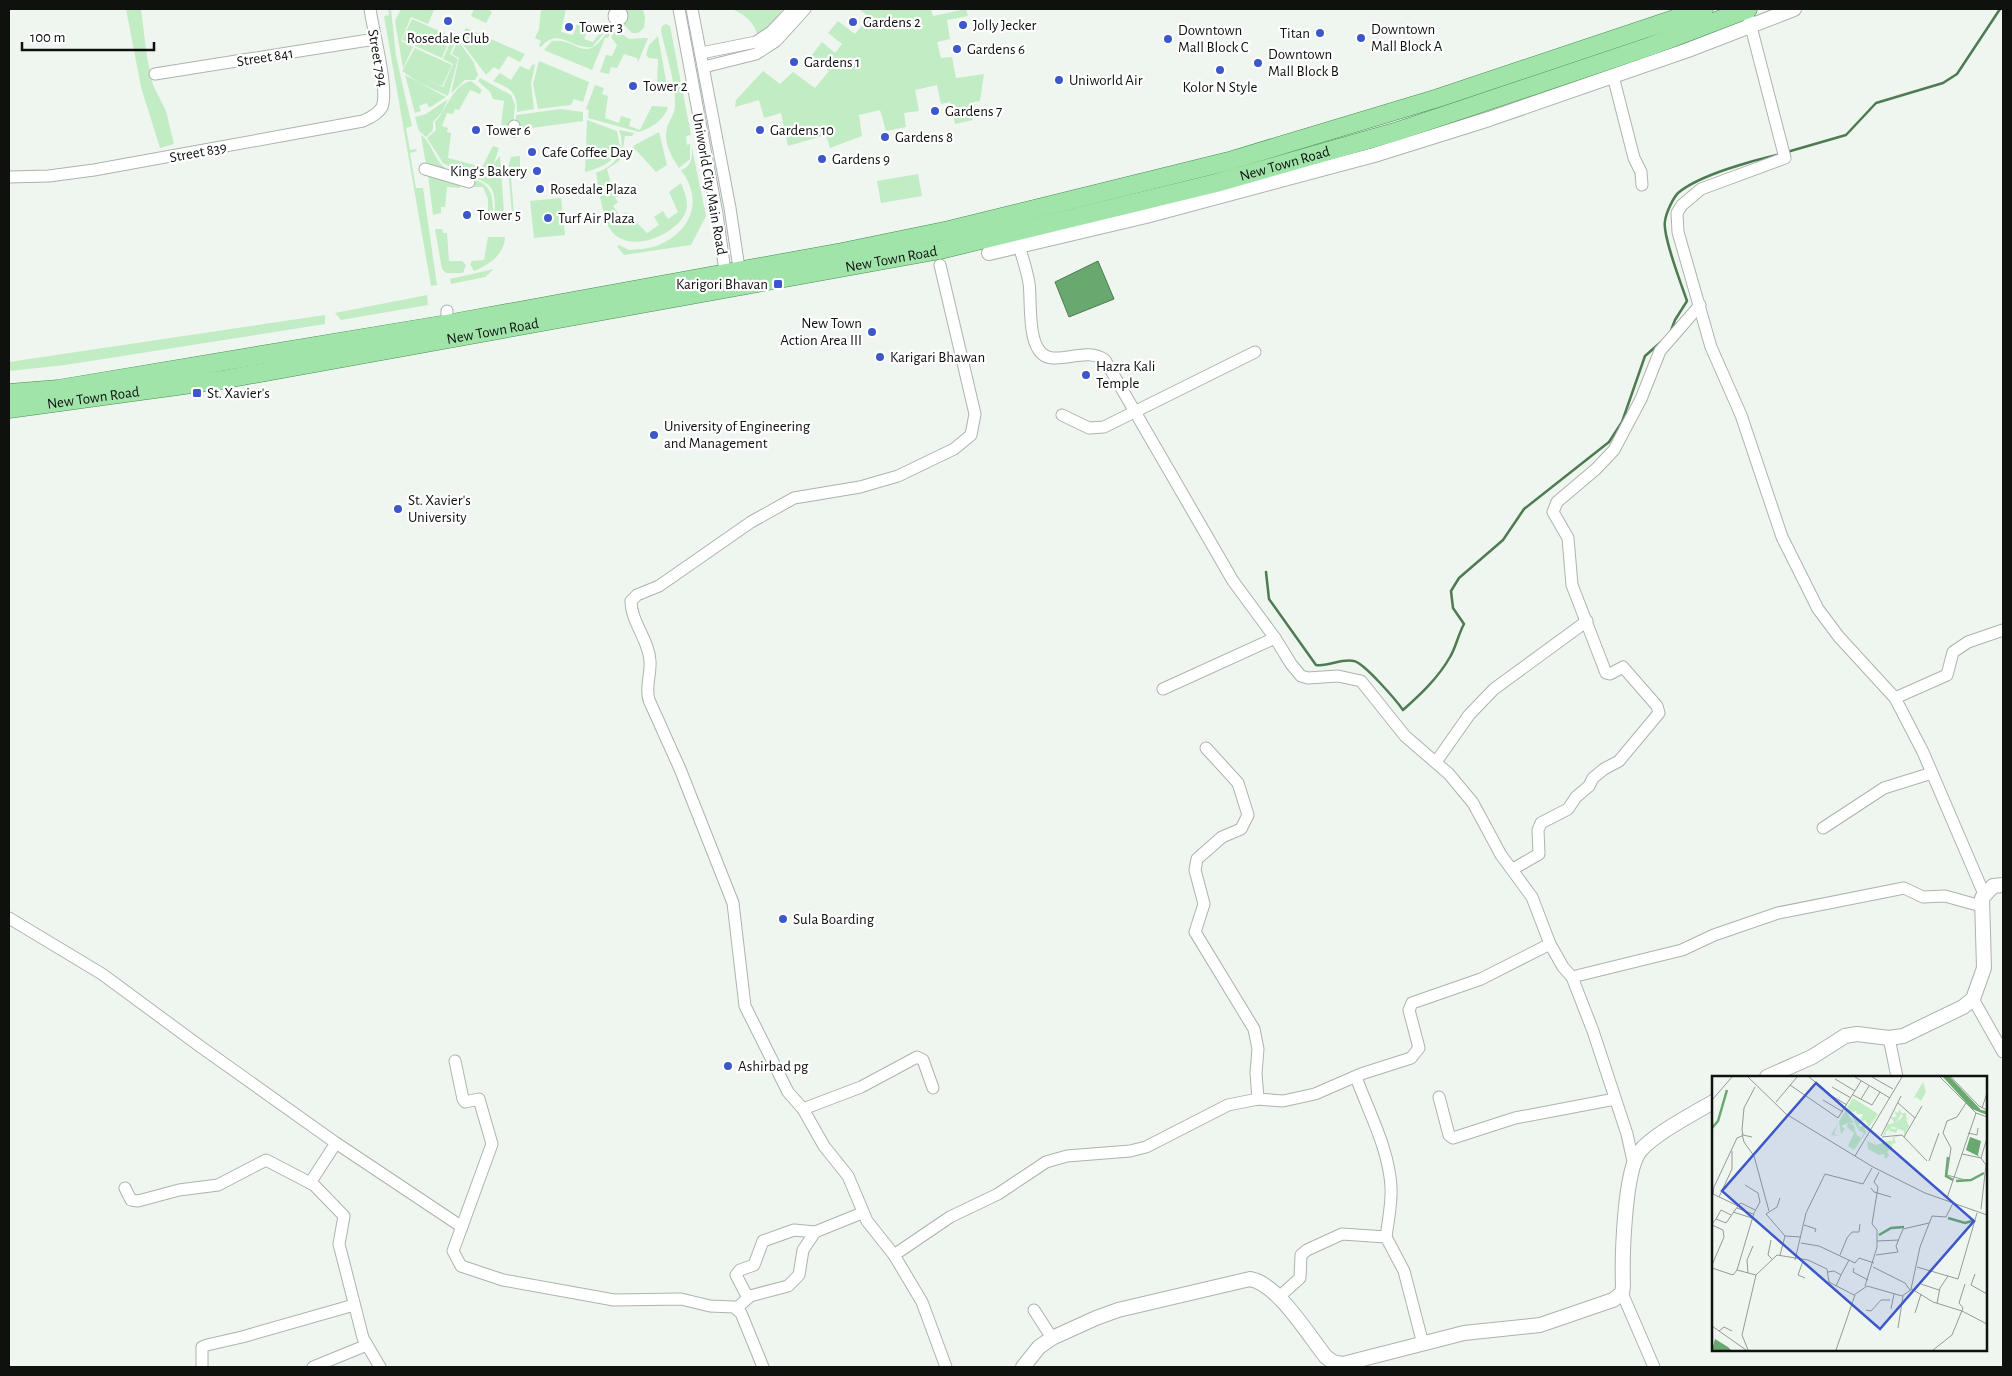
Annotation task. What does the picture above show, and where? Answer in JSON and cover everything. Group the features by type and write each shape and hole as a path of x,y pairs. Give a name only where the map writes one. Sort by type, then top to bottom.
{"main road":[{"name":"New Town Road","path":"9,393 58,390 447,317 842,252 949,230 1066,195 1238,158 1438,98 1704,9"},
{"name":"New Town Road","path":"9,409 221,380 735,289 940,250 1216,183 1396,132 1480,106 1749,15"}],"street":[{"name":"Street 794","path":"370,9 385,92 382,108"},
{"name":"Uniworld City Main Road","path":"679,9 717,214 732,270"},
{"name":"Uniworld City Main Road","path":"692,9 704,67 732,270"},
{"path":"701,52 756,42 771,32 793,9"},
{"path":"704,67 756,54 776,41 805,9"},
{"path":"989,254 1146,216 1374,155 1613,76 1749,15 1794,9"},
{"path":"1749,15 1784,156 1701,189 1682,205 1677,213 1677,226 1712,347 1741,415 1782,537 1818,609 1839,638 1896,698 1932,774 1983,900 1984,968 1973,999 1913,1033 1889,1038 1857,1034 1845,1036 1812,1057 1769,1076"},
{"name":"Street 841","path":"155,74 375,39"},
{"path":"1613,76 1634,158 1641,172 1642,185"},
{"name":"Street 839","path":"9,177 49,176 94,170 363,121 374,116 382,108"},
{"path":"425,169 469,182"},
{"path":"1019,246 1028,273 1032,330 1039,351 1044,357 1052,358 1098,355 1111,368 1233,581 1275,638 1291,664 1302,676 1318,679 1345,677 1361,682 1405,736 1464,789 1496,846 1536,905 1550,944 1563,968 1572,977 1593,1031 1627,1134 1633,1161 1623,1237 1622,1292 1654,1367"},
{"path":"940,266 975,414 971,435 954,449 898,476 860,487 794,498 751,522 660,586 637,595 631,601 631,610 649,656 650,672 646,690 649,700 680,769 733,903 745,1006 766,1044 784,1084 803,1109 824,1146 848,1176 862,1213 894,1255 926,1311 946,1367"},
{"path":"732,270 735,289"},
{"path":"1513,869 1539,854 1538,830 1541,823 1568,809 1576,797 1589,786 1593,778 1619,761 1659,712 1657,706 1623,667 1610,674 1606,673 1572,585 1568,538 1553,512 1554,507 1614,450 1641,400 1660,351 1700,305"},
{"path":"1062,415 1089,428 1104,427 1254,352"},
{"path":"1436,762 1469,715 1494,689 1587,621"},
{"path":"1896,698 1947,675 1953,652 1968,642 2003,630"},
{"path":"1163,689 1275,638"},
{"path":"1206,748 1238,784 1248,815 1241,829 1222,837 1197,859 1195,870 1204,904 1196,932 1254,1030 1258,1050 1256,1073 1258,1099"},
{"path":"1823,828 1884,788 1932,774"},
{"path":"1983,900 1993,886 2003,885"},
{"path":"1572,977 1682,950 1714,935 1778,912 1904,888 1923,898 1944,896 1983,900"},
{"path":"9,918 102,974 336,1143 462,1227"},
{"path":"894,1255 950,1217 998,1194 1046,1162 1067,1156 1130,1151 1146,1147 1221,1108 1258,1099 1292,1100 1322,1092 1356,1077 1411,1058 1419,1048 1408,1010 1412,1003 1481,979 1550,944"},
{"path":"1973,999 2003,1052"},
{"path":"1889,1038 1897,1076"},
{"path":"803,1109 861,1087 919,1056 923,1060 934,1088"},
{"path":"455,1061 463,1100 465,1102 480,1099 492,1144 453,1251 458,1263 466,1268 503,1280 596,1298 614,1300 680,1299 737,1308"},
{"path":"1356,1077 1386,1156 1389,1171 1391,1200 1386,1237 1404,1271 1424,1344"},
{"path":"1439,1097 1449,1135 1453,1138 1515,1118 1615,1099"},
{"path":"1633,1161 1651,1141 1712,1103"},
{"path":"310,1184 336,1143"},
{"path":"125,1188 131,1200 138,1201 178,1190 218,1185 266,1160 310,1184 344,1216 338,1244 367,1345 380,1367"},
{"path":"748,1298 736,1275 740,1270 754,1265 763,1241 794,1230 815,1232 862,1213"},
{"path":"737,1308 748,1298 788,1286 799,1275 803,1250 815,1232"},
{"path":"1279,1298 1300,1278 1300,1258 1307,1250 1342,1234 1386,1237"},
{"path":"1023,1367 1039,1347 1052,1338 1118,1310 1250,1279 1259,1280 1279,1298 1326,1357 1343,1366 1464,1333 1552,1322 1613,1300 1622,1292"},
{"path":"202,1367 202,1347 242,1338 354,1305"},
{"path":"737,1308 763,1367"},
{"path":"1034,1310 1052,1338"},
{"path":"313,1367 367,1345"}],"shaded area":[{"path":"126,9 141,9 147,57 153,85 166,111 174,144 160,148 141,87"},
{"path":"388,9 391,9 396,56 412,126 406,128 410,150 416,149 417,151 410,153 416,188 423,188 437,285 431,286 384,16 389,15"},
{"path":"401,9 434,10 428,24 411,17 401,41 413,47 403,68 395,21"},
{"path":"474,9 488,9 492,12 486,23 471,16"},
{"path":"541,9 566,9 561,32 573,35 579,19 590,24 584,39 593,42 602,30 606,31 592,47 554,39 547,41 541,47 539,46 541,41 535,38 539,29"},
{"path":"625,9 643,9 645,18 644,28 638,33 632,33 623,24 626,18"},
{"path":"732,9 783,9 765,33 758,37 749,20"},
{"path":"859,9 931,9 933,16 966,9 968,16 947,20 950,39 937,42 941,58 952,57 956,78 984,74 980,101 970,103 973,120 955,124 950,102 941,104 937,85 915,90 919,111 904,113 906,127 886,131 880,110 859,115 862,136 830,148 826,135 788,146 781,113 764,118 759,100 735,107 736,100 763,71 780,84 793,72 815,88 829,71 811,56 822,42 835,53 842,44 828,33 838,21 855,34 869,17"},
{"path":"412,19 451,36 442,58 402,40"},
{"path":"666,24 670,26 691,135 686,136 687,145 690,144 690,159 679,168 670,153 666,136 668,125 674,112 675,94 661,31 662,26"},
{"path":"466,28 525,54 520,62 508,56 499,70 494,67 486,75 459,39"},
{"path":"616,30 629,39 648,38 638,62 637,58 624,54 617,68 611,67 609,74 600,72 606,55 612,56 617,45 611,37"},
{"path":"607,32 610,33 608,38 605,38 592,70 544,50 552,41 561,41 587,49 599,42"},
{"path":"453,36 457,38 450,54 458,59 448,96 418,82 402,71 415,48 452,65 442,86 424,79 443,87 453,64 443,59"},
{"path":"658,36 667,86 657,85 658,59 649,58 646,55 649,45"},
{"path":"458,41 473,61 478,75 475,80 465,80 451,93 459,58 452,54"},
{"path":"539,61 589,82 583,102 574,99 571,105 538,109 533,84"},
{"path":"533,64 535,65 531,84 534,109 517,112 516,99 512,92 493,81 500,73 511,80 520,66 529,70"},
{"path":"405,75 446,97 429,108 427,103 419,106 421,111 415,113"},
{"path":"480,78 511,95 515,105 513,126 501,125 504,101 493,99 490,92 478,81"},
{"path":"471,81 482,90 480,94 470,90 459,110 455,109 453,114 447,113 442,126 448,128 447,132 451,133 448,158 482,167 493,146 499,148 494,163 483,173 465,175 443,163 427,138 436,130 435,122 455,92 459,87"},
{"path":"595,85 604,88 602,94 608,96 605,118 619,123 621,116 631,119 629,126 640,130 652,106 668,107 664,116 656,123 648,129 639,132 588,118 589,110 586,109"},
{"path":"448,99 442,112 433,122 433,130 426,137 419,131 415,117 426,114"},
{"path":"561,109 583,112 583,121 517,130 515,126 516,115"},
{"path":"587,120 617,131 620,147 614,157 606,164 585,172"},
{"path":"619,130 634,133 632,136 625,136 623,148 626,149 619,161 607,169 612,187 618,196 615,198 618,202 613,206 620,216 626,212 647,233 659,225 654,217 663,211 668,219 678,212 669,192 681,183 684,191 687,206 684,216 677,225 654,238 642,241 629,241 618,237 607,224 596,173 609,166 618,157 622,145"},
{"path":"659,132 667,165 656,172 636,150 628,155 627,153 635,145"},
{"path":"421,135 427,141 441,164 450,171 476,180 489,190 493,213 488,214 488,199 483,187 471,187 472,181 426,165"},
{"path":"691,143 706,216 691,245 624,255 617,246 619,245 629,250 659,245 671,239 687,222 693,203 692,192 681,170 690,163 692,155"},
{"path":"500,156 504,213 495,213 492,189 484,182 470,177 484,175"},
{"path":"520,156 520,175 511,177 514,214 512,214 508,168 511,157"},
{"path":"918,174 922,196 881,203 877,181"},
{"path":"428,175 460,184 460,188 447,187 445,207 441,207 441,213 433,215"},
{"name":"Turf Air Plaza","path":"561,198 565,235 534,238 530,201"},
{"path":"435,229 442,229 443,233 447,233 449,261 462,261 466,265 463,273 446,273 442,269"},
{"path":"488,237 505,237 502,249 485,266 474,271 470,264 472,261 484,260"},
{"path":"1098,261 1114,299 1069,317 1055,282"},
{"path":"494,269 485,277 451,284 450,279"},
{"path":"427,295 428,305 341,320 335,313"},
{"path":"325,315 325,324 65,365 9,371 9,362"}],"waterway":[{"path":"1787,152 1846,135 1876,103 1943,83 1957,74 2000,9"},
{"path":"1670,333 1675,320 1687,301 1666,237 1665,221 1674,198 1687,186 1713,174 1781,154"},
{"path":"1266,572 1269,599 1316,665 1349,660 1359,663 1380,682 1403,710 1435,679 1454,649 1464,624 1453,608 1451,591 1459,578 1503,540 1524,509 1609,442 1622,422 1645,356 1661,342"}],"place":[{"name":"Rosedale Club","path":"448,21"},
{"name":"Gardens 2","path":"853,22"},
{"name":"Jolly Jecker","path":"963,25"},
{"name":"Tower 3","path":"569,27"},
{"name":"Titan","path":"1320,33"},
{"name":"Downtown Mall Block A","path":"1361,38"},
{"name":"Downtown Mall Block C","path":"1168,39"},
{"name":"Gardens 6","path":"957,49"},
{"name":"Gardens 1","path":"794,62"},
{"name":"Downtown Mall Block B","path":"1258,63"},
{"name":"Kolor N Style","path":"1220,70"},
{"name":"Uniworld Air","path":"1059,80"},
{"name":"Tower 2","path":"633,86"},
{"name":"Gardens 7","path":"935,111"},
{"name":"Tower 6","path":"476,130"},
{"name":"Gardens 10","path":"760,130"},
{"name":"Gardens 8","path":"885,137"},
{"name":"Cafe Coffee Day","path":"532,152"},
{"name":"Gardens 9","path":"822,159"},
{"name":"King's Bakery","path":"537,171"},
{"name":"Rosedale Plaza","path":"540,189"},
{"name":"Tower 5","path":"467,215"},
{"name":"Turf Air Plaza","path":"548,218"},
{"name":"Karigori Bhavan","path":"778,284"},
{"name":"New Town Action Area III","path":"872,332"},
{"name":"Karigari Bhawan","path":"880,357"},
{"name":"Hazra Kali Temple","path":"1086,375"},
{"name":"St. Xavier's","path":"197,393"},
{"name":"University of Engineering and Management","path":"654,435"},
{"name":"St. Xavier's University","path":"398,509"},
{"name":"Sula Boarding","path":"783,919"},
{"name":"Ashirbad pg","path":"728,1066"}]}
